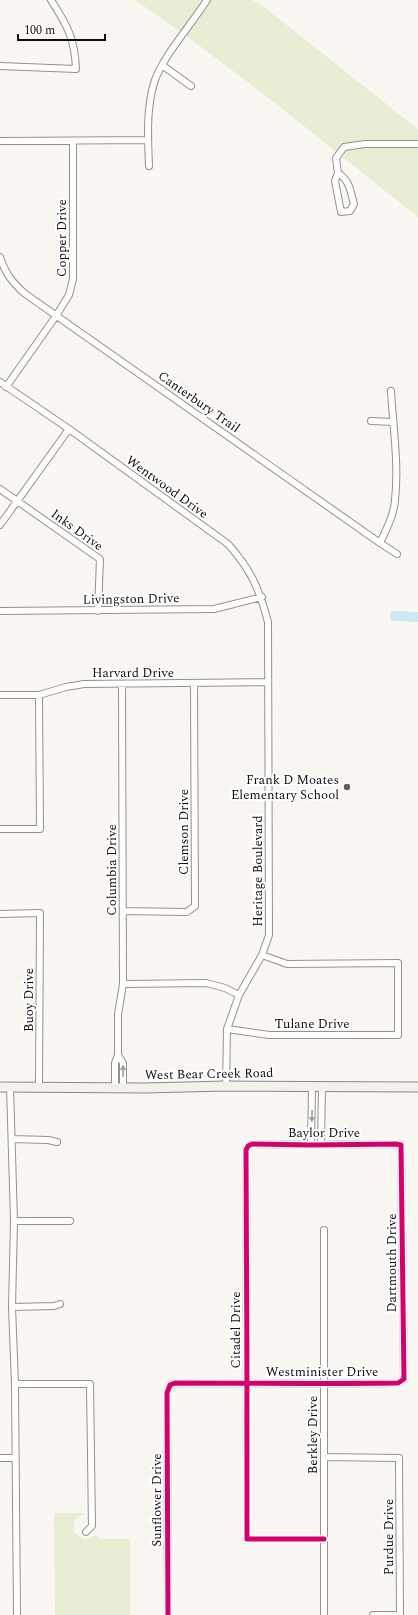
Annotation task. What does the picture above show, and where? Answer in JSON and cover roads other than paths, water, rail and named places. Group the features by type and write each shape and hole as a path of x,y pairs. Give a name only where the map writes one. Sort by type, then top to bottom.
{"main road":[{"name":"West Bear Creek Road","path":"0,1087 418,1087"}],"street":[{"path":"0,66 76,69 75,51 71,36 51,0"},
{"path":"149,166 148,140 150,104 154,83 162,65 207,0"},
{"path":"162,65 191,86"},
{"path":"0,141 148,140"},
{"name":"Copper Drive","path":"6,387 69,295 73,279 73,141"},
{"path":"338,173 345,178 350,188 354,204 350,211 341,212 335,181 338,173 336,158 344,147 365,144 418,144"},
{"name":"Canterbury Trail","path":"0,257 3,268 10,280 24,293 380,543 398,554"},
{"name":"Wentwood Drive","path":"0,382 69,429 228,544 243,561 262,597 268,622 268,647"},
{"path":"380,543 390,520 395,501 396,472 391,392"},
{"path":"371,422 393,422"},
{"path":"0,525 69,429"},
{"name":"Inks Drive","path":"0,489 100,559 98,611"},
{"name":"Livingston Drive","path":"0,611 214,609 262,597"},
{"name":"Heritage Boulevard","path":"226,1086 227,1029 239,995 262,955 269,936 268,647"},
{"name":"Harvard Drive","path":"0,694 39,695 66,687 84,684 122,685 268,682"},
{"name":"Clemson Drive","path":"123,911 188,912 195,906 194,684"},
{"name":"Columbia Drive","path":"119,1088 123,1063 118,1055 118,1014 123,984 122,685"},
{"path":"0,829 40,829 39,695"},
{"name":"Buoy Drive","path":"0,914 40,913 39,1087"},
{"name":"Tulane Drive","path":"227,1029 268,1035 398,1035 398,964 287,964 262,955"},
{"path":"123,984 206,983 225,988 239,995"},
{"path":"10,1087 14,1221 12,1307 15,1384 17,1615"},
{"path":"311,1145 312,1087"},
{"path":"321,1144 322,1087"},
{"path":"12,1139 48,1140 57,1142"},
{"name":"Baylor Drive","path":"248,1146 252,1144 401,1145"},
{"name":"Dartmouth Drive","path":"401,1145 404,1371 404,1378 402,1381"},
{"name":"Citadel Drive","path":"248,1146 246,1150 247,1539 324,1539"},
{"path":"14,1221 70,1221"},
{"name":"Berkley Drive","path":"324,1230 324,1615"},
{"path":"12,1307 54,1306 60,1304"},
{"name":"Westminister Drive","path":"170,1385 175,1383 398,1383 402,1381"},
{"path":"15,1384 90,1384 92,1526 86,1532"},
{"name":"Sunflower Drive","path":"168,1615 167,1393 170,1385"},
{"name":"Purdue Drive","path":"324,1457 399,1458 400,1615"},
{"path":"0,1458 15,1458"},
{"path":"373,1615 400,1615"}],"waterway":[{"path":"395,616 418,617"}],"place":[{"name":"Frank D Moates Elementary School","path":"347,787"}]}
